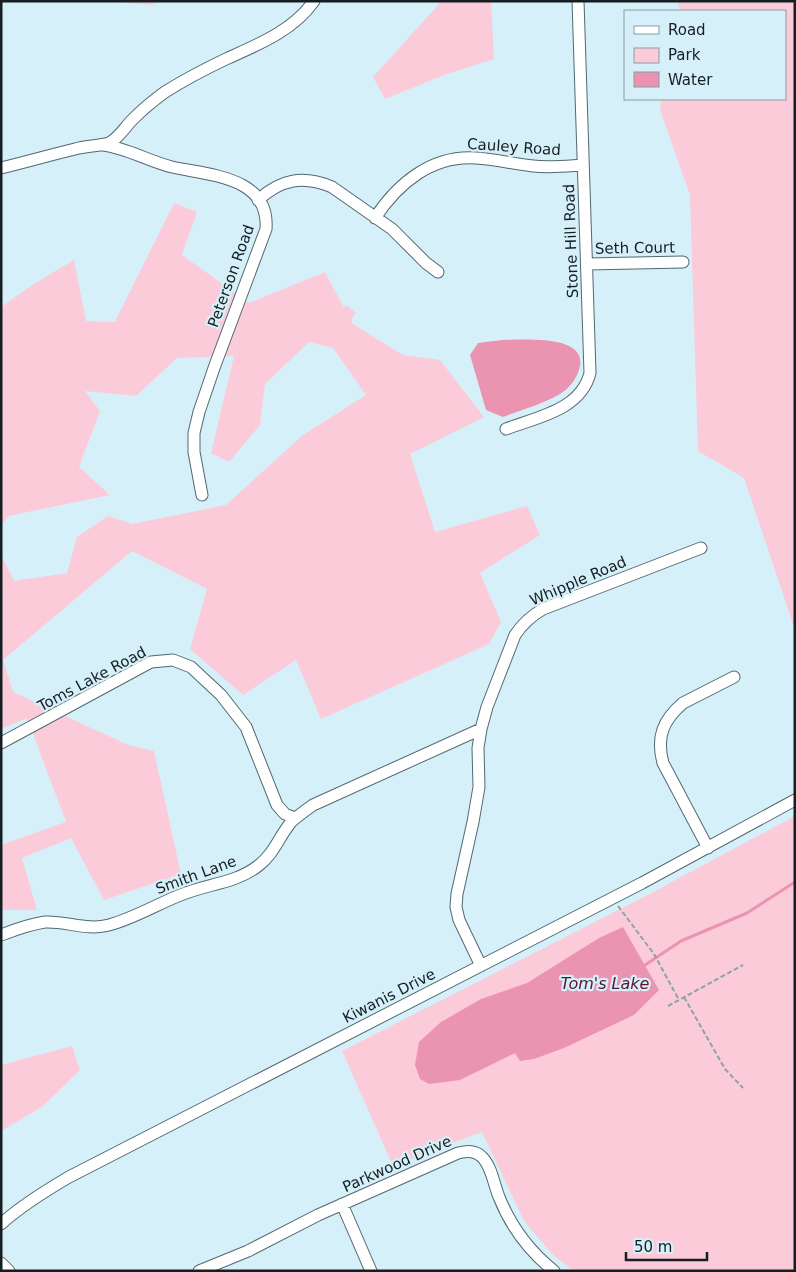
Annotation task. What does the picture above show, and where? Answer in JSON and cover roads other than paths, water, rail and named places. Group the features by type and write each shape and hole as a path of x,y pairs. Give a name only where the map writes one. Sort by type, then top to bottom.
{"street":[{"path":"103,145 117,137 134,118 166,92 198,73 251,48 285,29 298,19 314,1"},
{"name":"Stone Hill Road","path":"506,429 574,401 588,383 590,373 578,1"},
{"path":"1,168 90,145 103,145 114,146 170,167 221,176 246,188 258,200 276,186 298,180 310,180 332,188 392,229 426,264 438,272"},
{"name":"Cauley Road","path":"375,218 385,203 412,178 438,163 452,159 477,158 555,167 584,165"},
{"name":"Peterson Road","path":"202,495 194,452 194,433 214,368 266,229 265,213 258,200"},
{"name":"Seth Court","path":"587,264 683,262"},
{"name":"Whipple Road","path":"481,966 458,920 457,894 479,787 478,748 481,729 515,634 532,616 543,609 701,548"},
{"name":"Toms Lake Road","path":"1,743 151,662 173,660 182,662 196,670 234,711 246,728 277,805 285,814 295,818"},
{"path":"708,848 663,763 660,752 660,740 668,718 683,703 734,677"},
{"name":"Smith Lane","path":"1,936 44,922 90,927 112,924 185,893 229,881 250,871 268,857 295,818 313,805 481,729"},
{"name":"Kiwanis Drive","path":"1,1224 23,1205 69,1177 612,898 795,800"},
{"name":"Parkwood Drive","path":"199,1271 248,1251 342,1204 458,1152 473,1152 485,1159 505,1213 515,1230 528,1247 554,1271"},
{"path":"342,1204 371,1271"},
{"path":"1,1263 9,1271"}],"water":[{"path":"502,340 551,341 573,348 579,356 580,366 573,382 564,392 553,398 503,417 486,410 470,355 478,343"},
{"name":"Tom's Lake","path":"623,927 659,990 634,1015 564,1048 534,1059 520,1061 515,1053 460,1080 429,1084 420,1079 415,1065 419,1042 441,1022 481,999 527,983 599,938"}],"waterway":[{"path":"645,965 681,941 747,913 795,882"}]}
